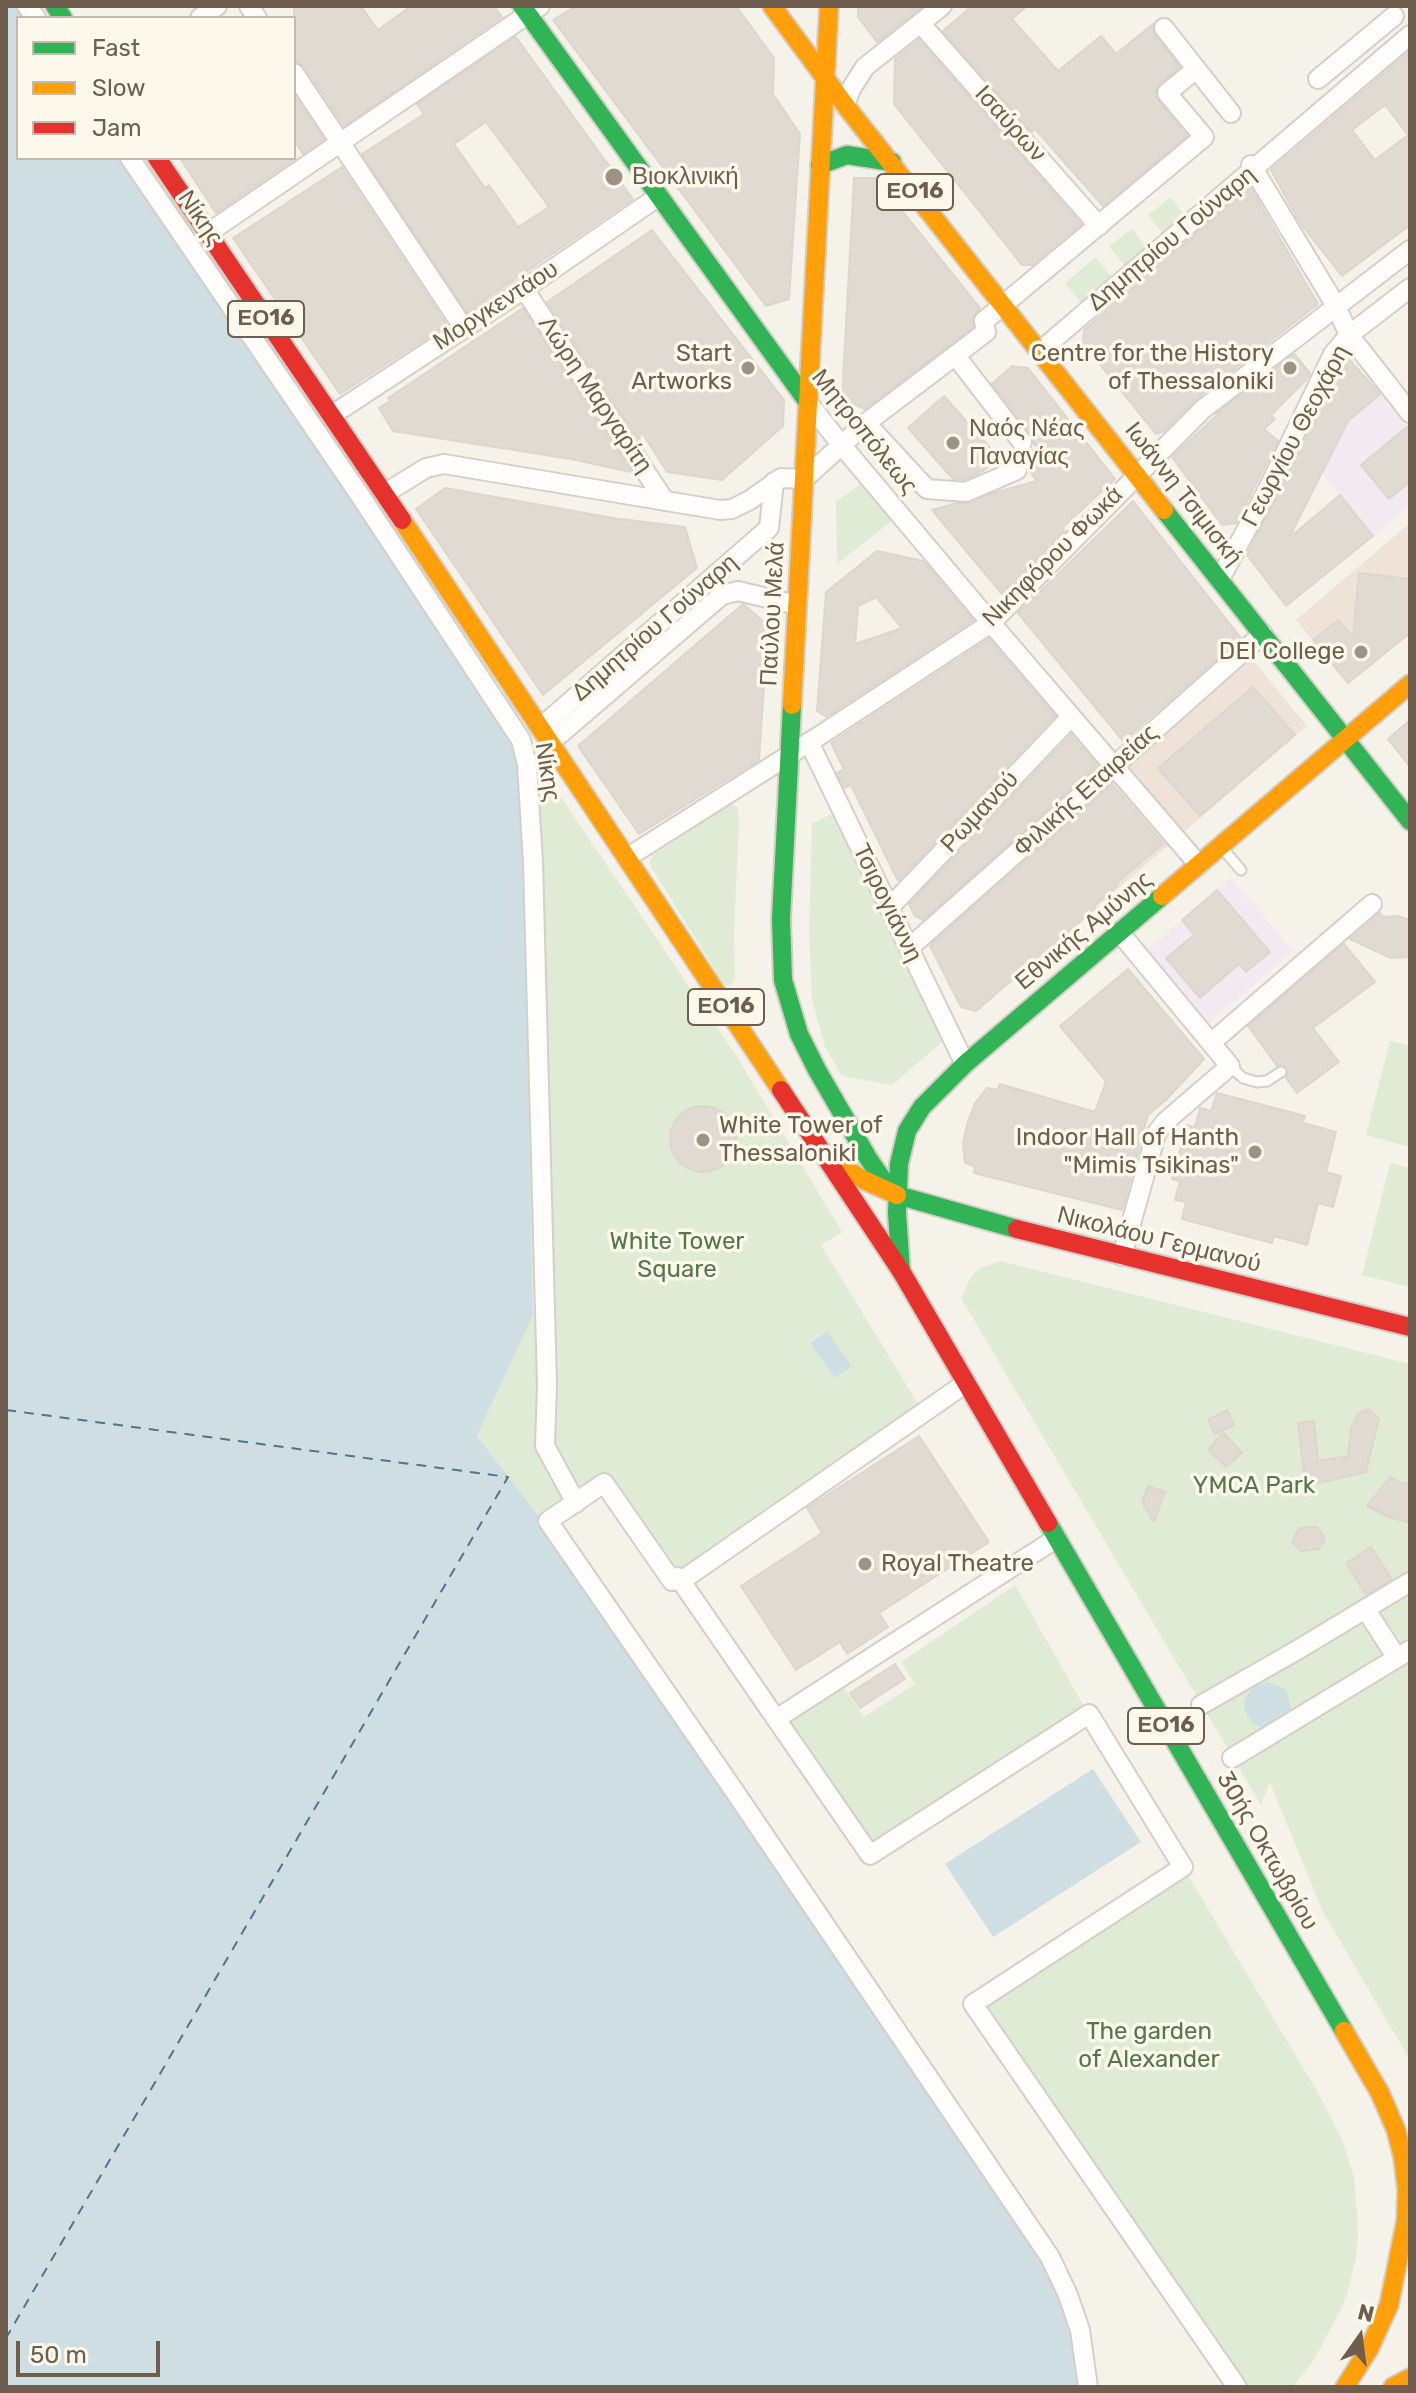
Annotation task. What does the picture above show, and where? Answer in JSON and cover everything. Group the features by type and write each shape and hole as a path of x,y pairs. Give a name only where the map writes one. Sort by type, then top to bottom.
{"main road":[{"name":"Ιωάννη Τσιμισκή","path":"772,6 845,105 1410,821"},
{"name":"Παύλου Μελά","path":"829,6 789,755 781,919 782,961 787,996 799,1034 868,1158 897,1195"},
{"name":"Μητροπόλεως","path":"530,9 659,196 807,401"},
{"path":"820,165 847,155 892,162"},
{"name":"Νίκης","path":"158,160 628,857 901,1271"},
{"name":"Εθνικής Αμύνης","path":"901,1271 897,1195 901,1149 911,1123 932,1096 965,1064 1410,684"},
{"name":"Νικολάου Γερμανού","path":"824,1154 864,1180 897,1195 1003,1226 1410,1327"},
{"name":"30ής Οκτωβρίου","path":"901,1271 1380,2093 1400,2145 1408,2190 1408,2220"},
{"name":"ΕΟ16","path":"1345,2387 1369,2349 1389,2305 1408,2220"},
{"path":"1393,2387 1410,2378"}],"street":[{"path":"845,105 865,67 942,6"},
{"path":"208,233 530,9"},
{"path":"1318,79 1394,16"},
{"name":"Ισαύρων","path":"920,23 1099,226"},
{"path":"1164,28 1231,113"},
{"name":"Δημητρίου Γούναρη","path":"1040,351 1410,35"},
{"path":"384,494 420,471 444,464 702,508 732,509 781,478 804,479 866,423 986,332 984,321 1204,137 1167,93 1196,69"},
{"path":"296,76 463,327"},
{"name":"Νίκης","path":"131,160 361,497 521,740 527,765 533,862 547,1385 545,1446 576,1503"},
{"path":"1253,168 1336,306 1349,335 1410,413"},
{"name":"Μοργκεντάου","path":"332,415 659,196"},
{"name":"Νικηφόρου Φωκά","path":"628,857 991,623 1203,409 1410,250"},
{"name":"Λώρη Μαργαρίτη","path":"524,289 665,501"},
{"name":"Γεωργίου Θεοχάρη","path":"1220,579 1266,493 1333,354 1349,335 1409,290"},
{"path":"955,355 1022,442"},
{"name":"Μητροπόλεως","path":"807,401 991,623 1199,865"},
{"path":"866,423 927,489 966,492 1017,470"},
{"name":"Δημητρίου Γούναρη","path":"546,735 769,528 774,482"},
{"name":"Δημητρίου Γούναρη","path":"546,735 722,595 738,591 797,605"},
{"name":"Φιλικής Εταιρείας","path":"909,948 1263,634"},
{"name":"Ρωμανού","path":"889,908 1071,717"},
{"name":"Τσιρογιάννη","path":"809,742 965,1064"},
{"path":"1212,1042 1372,904"},
{"path":"1120,933 1230,1066 1165,1122 1156,1134 1122,1256"},
{"path":"681,1581 966,1383"},
{"path":"1088,2387 1080,2330 1050,2257 548,1521 604,1483 672,1581 678,1577 681,1581 870,1855 1089,1714 1183,1867 973,2004 1237,2387"},
{"path":"776,1719 1057,1538"},
{"path":"1201,1705 1410,1582"},
{"path":"1232,1758 1403,1654 1366,1610"}],"lane":[{"path":"1221,847 1241,870"},
{"path":"1230,1066 1243,1078 1257,1082 1267,1081 1281,1072"}],"shaded area":[{"path":"6,6 19,6 26,16 16,16 16,160 122,160 507,730 517,752 522,780 533,1315 477,1436 544,1523 1025,2226 1066,2302 1083,2387 6,2387"},
{"path":"1380,394 1410,430 1410,505 1373,537 1322,473 1348,421"},
{"path":"1410,523 1410,633 1348,683 1296,620"},
{"path":"1252,659 1307,726 976,1011 961,1007 928,943"},
{"path":"1231,878 1293,951 1208,1024 1146,951"},
{"path":"827,1331 852,1366 835,1378 810,1343"},
{"path":"1268,1682 1287,1692 1291,1707 1290,1714 1265,1729 1251,1722 1244,1708 1244,1700 1253,1687"},
{"path":"1093,1769 1141,1842 993,1937 945,1864"}],"green space":[{"path":"1171,197 1188,220 1166,238 1148,215"},
{"path":"1132,229 1149,251 1127,269 1109,246"},
{"path":"1096,257 1115,281 1084,306 1065,283"},
{"path":"862,483 893,520 837,564 836,502"},
{"name":"White Tower Square","path":"543,771 739,1060 842,1232 821,1245 920,1407 672,1581 604,1484 544,1523 477,1436 533,1315 522,780","holes":["826,1331 852,1366 835,1378 810,1342"]},
{"path":"733,805 738,808 739,822 735,979 729,986 724,984 650,862 653,855"},
{"path":"832,814 943,1041 892,1085 842,1076 825,1047 812,1000 809,932 812,823"},
{"path":"1390,1041 1410,1046 1410,1147 1366,1135"},
{"path":"1390,1163 1410,1168 1410,1287 1362,1275"},
{"name":"YMCA Park","path":"1000,1261 1410,1364 1410,2060 1323,1912 1270,1783 1261,1805 961,1298 971,1276 981,1268"},
{"path":"1015,1585 1089,1715 870,1855 779,1722 840,1681 864,1717 915,1684 901,1662"},
{"name":"The garden of Alexander","path":"1183,1867 1317,2091 1342,2139 1354,2178 1358,2236 1349,2286 1343,2305 1314,2360 1293,2387 1237,2387 973,2004"}],"building":[{"path":"294,6 361,6 378,30 411,6 494,6 502,17 344,126 304,66 296,62"},
{"path":"576,6 736,6 774,58 773,94 800,134 789,299 766,306 553,20"},
{"path":"858,6 923,6 877,42 858,17"},
{"path":"972,6 1027,6 1012,19 1058,71 1101,36 1116,54 1153,24 1155,35 1180,67 1159,84 1155,96 1187,136 1103,206 1035,129 1032,132 943,31"},
{"path":"516,37 633,199 467,312 362,154 424,114 417,104","holes":["486,122 549,207 518,227 489,185 485,188 454,144"]},
{"path":"919,40 1081,224 1032,265 1022,265 894,104 895,59"},
{"path":"1410,51 1410,225 1342,276 1300,223 1271,170","holes":["1385,105 1408,135 1375,160 1352,130"]},
{"path":"296,98 324,139 303,154 296,143"},
{"path":"181,160 293,160 216,213"},
{"path":"342,167 447,325 340,394 233,238"},
{"path":"854,178 876,178 980,308 973,316 973,327 865,409 842,399"},
{"path":"1250,187 1318,304 1196,399 1164,431 1156,434 1083,343 1084,330"},
{"path":"652,230 784,400 783,426 722,480 667,472 641,431 639,440 547,302"},
{"path":"523,308 631,472 571,459 393,431 379,408 390,401 388,398"},
{"path":"1294,354 1310,373 1271,415 1275,419 1264,429 1278,441 1236,523 1222,525 1172,457 1216,414"},
{"path":"1347,357 1380,394 1348,421 1289,538 1340,495 1373,536 1286,606 1247,555"},
{"path":"1012,366 1028,368 1115,479 1062,528 1065,531 1002,594 932,510 970,503 1037,481 1030,472 1046,459 1034,444 1032,435 992,384"},
{"name":"Ναός Νέας Παναγίας","path":"944,396 999,458 983,471 964,480 953,479 908,428"},
{"path":"1409,425 1410,482 1389,499 1361,465"},
{"path":"445,488 613,518 685,527 697,568 543,695 416,509"},
{"path":"1133,501 1241,638 1123,741 1018,613"},
{"path":"877,551 923,561 973,620 826,717 817,711 826,592","holes":["876,597 902,628 855,644 858,606"]},
{"path":"1359,573 1410,579 1410,633 1348,683 1313,640 1338,620 1353,637"},
{"path":"743,604 768,625 759,760 639,834 578,746"},
{"path":"989,639 1055,716 899,880 851,785 845,788 837,773 844,769 831,743"},
{"path":"1253,687 1295,735 1200,816 1158,768"},
{"path":"1410,720 1410,767 1388,739"},
{"path":"1071,735 1097,765 923,920 915,916 909,904"},
{"path":"1112,784 1163,844 1115,884 1117,886 1094,906 1096,908 976,1011 961,1007 930,946"},
{"path":"1217,890 1270,952 1246,972 1239,964 1200,998 1166,958 1194,935 1182,920"},
{"path":"1380,913 1383,917 1398,916 1410,920 1410,957 1391,958 1350,939"},
{"path":"1344,944 1375,982 1313,1028 1339,1062 1297,1093 1286,1078 1287,1067 1277,1066 1248,1026"},
{"path":"1128,969 1204,1059 1148,1115 1122,1210 974,1173 975,1166 965,1163 963,1144 975,1103 987,1088 997,1090 1000,1084 1095,1112 1106,1081 1060,1026"},
{"name":"Indoor Hall of Hanth \"Mimis Tsikinas\"","path":"1217,1093 1305,1116 1303,1123 1336,1132 1326,1172 1341,1176 1333,1207 1318,1203 1307,1245 1274,1236 1272,1243 1182,1219 1186,1202 1175,1200 1180,1181 1172,1179 1187,1125 1195,1127 1200,1108 1211,1111"},
{"name":"White Tower of Thessaloniki","path":"703,1106 716,1109 726,1116 733,1126 736,1139 733,1152 726,1162 716,1169 703,1172 690,1169 680,1162 673,1152 670,1139 673,1126 680,1116 690,1109"},
{"path":"1368,1409 1379,1418 1366,1472 1319,1483 1305,1480 1298,1423 1314,1421 1318,1461 1348,1456 1351,1428 1358,1414"},
{"path":"1227,1410 1234,1425 1215,1434 1208,1420"},
{"path":"1223,1432 1242,1453 1226,1467 1208,1450"},
{"name":"Royal Theatre","path":"919,1436 989,1542 879,1613 888,1627 847,1654 840,1642 796,1670 741,1586 822,1533 807,1508"},
{"path":"1390,1477 1410,1484 1410,1523 1388,1517 1367,1506"},
{"path":"1148,1486 1165,1492 1154,1522 1142,1502"},
{"path":"1317,1527 1325,1539 1319,1549 1301,1551 1292,1542 1299,1528"},
{"path":"1371,1547 1392,1579 1366,1595 1346,1563"},
{"path":"895,1664 905,1679 860,1708 850,1693"}],"ferry route":[{"path":"6,1410 508,1477 6,2338"}],"traffic: fast":[{"path":"55,6 62,16"},
{"path":"522,6 807,401"},
{"path":"820,165 847,155 892,162"},
{"path":"1164,510 1410,821"},
{"path":"792,705 781,919 783,980 799,1034 868,1158 897,1195 1017,1229"},
{"path":"901,1271 897,1213 899,1164 907,1131 922,1107 965,1064 1162,896"},
{"path":"1048,1523 1344,2031"}],"traffic: slow":[{"path":"772,6 845,105 1164,510"},
{"path":"792,705 829,6"},
{"path":"402,520 781,1090"},
{"path":"1162,896 1410,684"},
{"path":"834,1162 897,1195"},
{"path":"1344,2031 1380,2093 1396,2130 1407,2190 1406,2221 1389,2305 1369,2349 1345,2387"},
{"path":"1393,2387 1410,2378"}],"traffic: jam":[{"path":"158,160 402,520"},
{"path":"781,1090 901,1271 1048,1523"},
{"path":"1017,1229 1410,1327"}],"place":[{"name":"Βιοκλινική","path":"614,177"},
{"name":"Start Artworks","path":"748,368"},
{"name":"Centre for the History of Thessaloniki","path":"1290,368"},
{"name":"Ναός Νέας Παναγίας","path":"953,443"},
{"name":"DEI College","path":"1361,652"},
{"name":"White Tower of Thessaloniki","path":"703,1140"},
{"name":"Indoor Hall of Hanth \"Mimis Tsikinas\"","path":"1255,1152"},
{"name":"Royal Theatre","path":"865,1564"}]}
